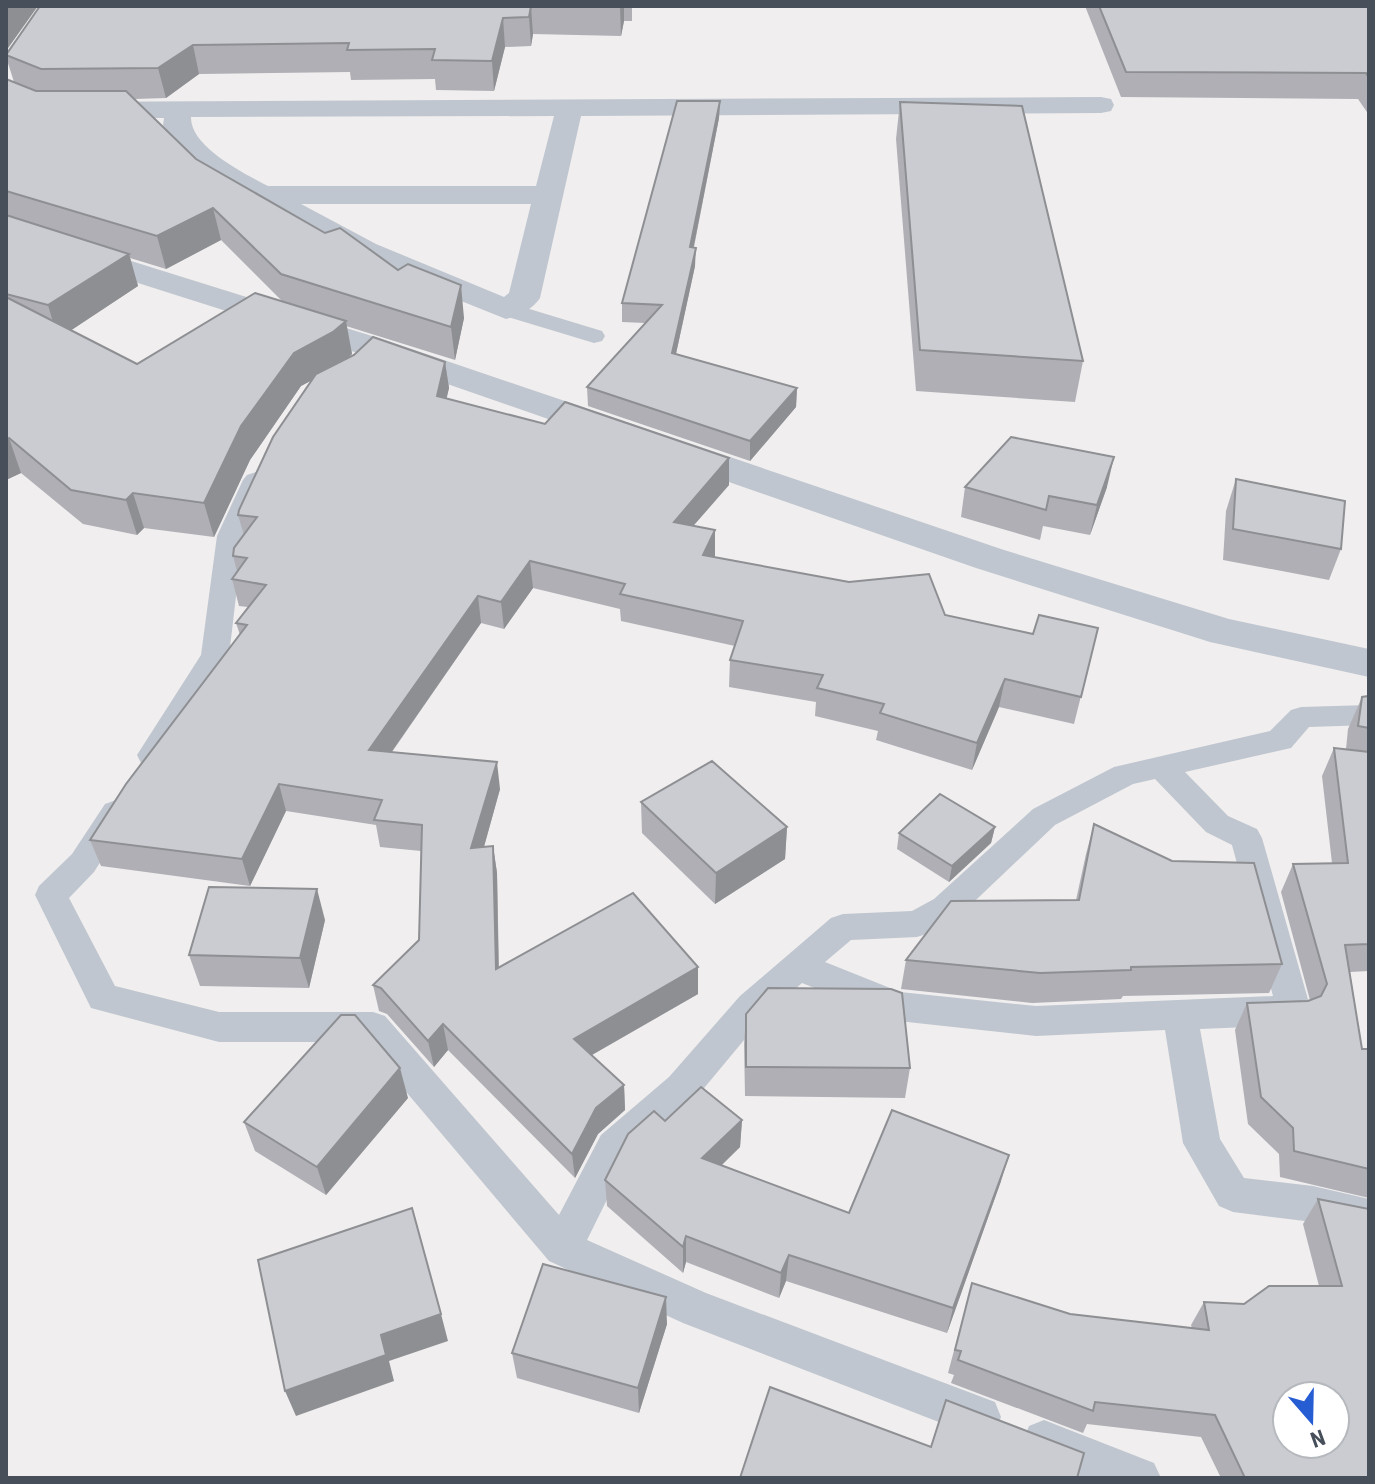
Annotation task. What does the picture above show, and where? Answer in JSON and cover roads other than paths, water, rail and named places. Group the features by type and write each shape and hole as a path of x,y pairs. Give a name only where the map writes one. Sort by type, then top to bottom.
{"street":[{"path":"6,92 45,110 1101,105"},
{"path":"178,107 177,125 191,147 222,173 365,251 506,309 524,298 570,106"},
{"path":"260,195 548,195"},
{"path":"6,231 376,348 990,559 1225,632 1369,663"}],"lane":[{"path":"506,309 594,336"},
{"path":"349,373 376,348"},
{"path":"272,451 230,536 215,656 83,863 51,895 103,998 219,1027 373,1027 563,1248 697,1309 1139,1478"},
{"path":"563,1248 614,1147 682,1088 752,1006 843,927 917,924 946,908 1044,817 1125,775 1280,740 1301,717 1369,715"},
{"path":"797,966 898,1006 1036,1021 1294,1010 1246,838 1217,824 1160,766"},
{"path":"1180,1015 1202,1143 1233,1194 1313,1204 1369,1217"}]}
